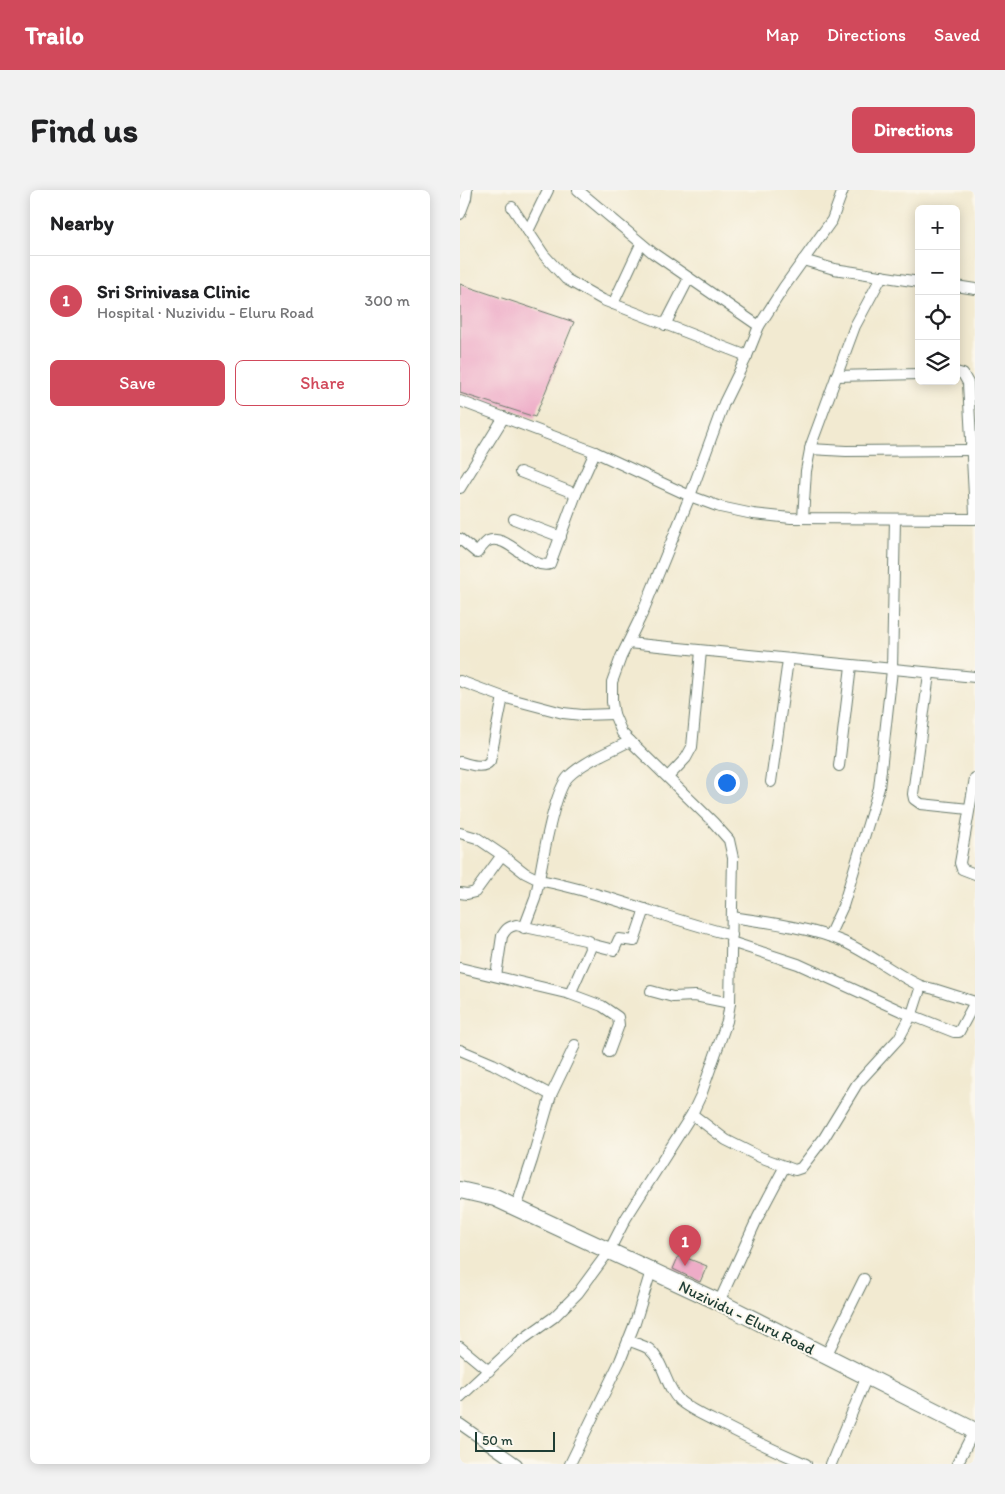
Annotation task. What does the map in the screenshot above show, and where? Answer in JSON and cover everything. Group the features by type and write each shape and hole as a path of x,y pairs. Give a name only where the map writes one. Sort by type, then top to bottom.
{"main road":[{"name":"Nuzividu - Eluru Road","path":"460,1190 495,1198 719,1302 975,1430"}],"street":[{"path":"460,214 467,190"},
{"path":"528,231 548,190"},
{"path":"578,190 641,244 759,326"},
{"path":"460,1397 519,1342 554,1316 578,1293 609,1252 626,1218 692,1114 727,1021 730,1003 733,858 728,840 713,822 622,733 614,714 612,682 690,496 724,403 759,326 784,287 832,220 843,190"},
{"path":"512,207 544,255 566,279 613,304 747,356"},
{"path":"613,304 641,244"},
{"path":"803,260 834,269 915,281"},
{"path":"803,518 806,471 810,449 855,326 882,276"},
{"path":"665,325 689,278"},
{"path":"960,287 975,289"},
{"path":"960,373 963,374 968,383 975,514"},
{"path":"836,376 915,374"},
{"path":"460,401 595,452 690,496 720,507 753,514 803,518 975,519"},
{"path":"460,488 504,417"},
{"path":"810,449 846,451 971,450"},
{"path":"460,539 477,553 486,542 495,540 502,542 531,560 548,565 552,562 576,494 595,452"},
{"path":"520,472 576,494"},
{"path":"514,519 561,537"},
{"path":"829,936 843,906 879,788 892,670 895,519"},
{"path":"628,643 929,674 975,677"},
{"path":"668,777 686,758 692,747 701,651"},
{"path":"771,782 788,660"},
{"path":"839,766 851,666"},
{"path":"929,674 913,794 914,799 921,804 969,809"},
{"path":"460,681 503,696 563,713 582,716 614,714"},
{"path":"460,762 482,767 488,765 503,696"},
{"path":"524,928 535,898 548,834 560,788 567,777 582,765 630,742"},
{"path":"975,778 960,863 962,869 975,874"},
{"path":"460,833 477,838 525,873 539,880 575,887 732,939 798,964 901,1011 954,1032 959,1032 975,1002 921,986 846,943 829,936 771,922 732,917"},
{"path":"460,893 475,892 502,855"},
{"path":"496,976 502,936 509,927 516,926 577,938 590,944 614,950 619,939 634,941 645,909"},
{"path":"570,994 590,949 590,944"},
{"path":"460,968 570,994 602,1006 618,1017 619,1025 609,1052"},
{"path":"692,1114 726,1140 760,1157 795,1170 805,1164 857,1084 899,1038 912,1014 921,986"},
{"path":"651,991 673,997 695,996 730,1003"},
{"path":"516,1208 551,1095 575,1045"},
{"path":"460,1050 493,1064 551,1095"},
{"path":"719,1302 784,1166"},
{"path":"570,1464 620,1361 651,1271"},
{"path":"826,1356 864,1280"},
{"path":"628,1340 648,1348 658,1360 673,1393 681,1401 709,1418 764,1446 806,1464"},
{"path":"460,1346 490,1371"},
{"path":"831,1464 867,1376"},
{"path":"460,1424 517,1464"},
{"path":"957,1464 975,1430"}],"building":[{"path":"460,284 574,322 535,417 460,393"},
{"path":"679,1255 707,1266 700,1282 673,1269"}],"place":[{"name":"Sri Srinivasa Clinic","path":"685,1266"}]}
